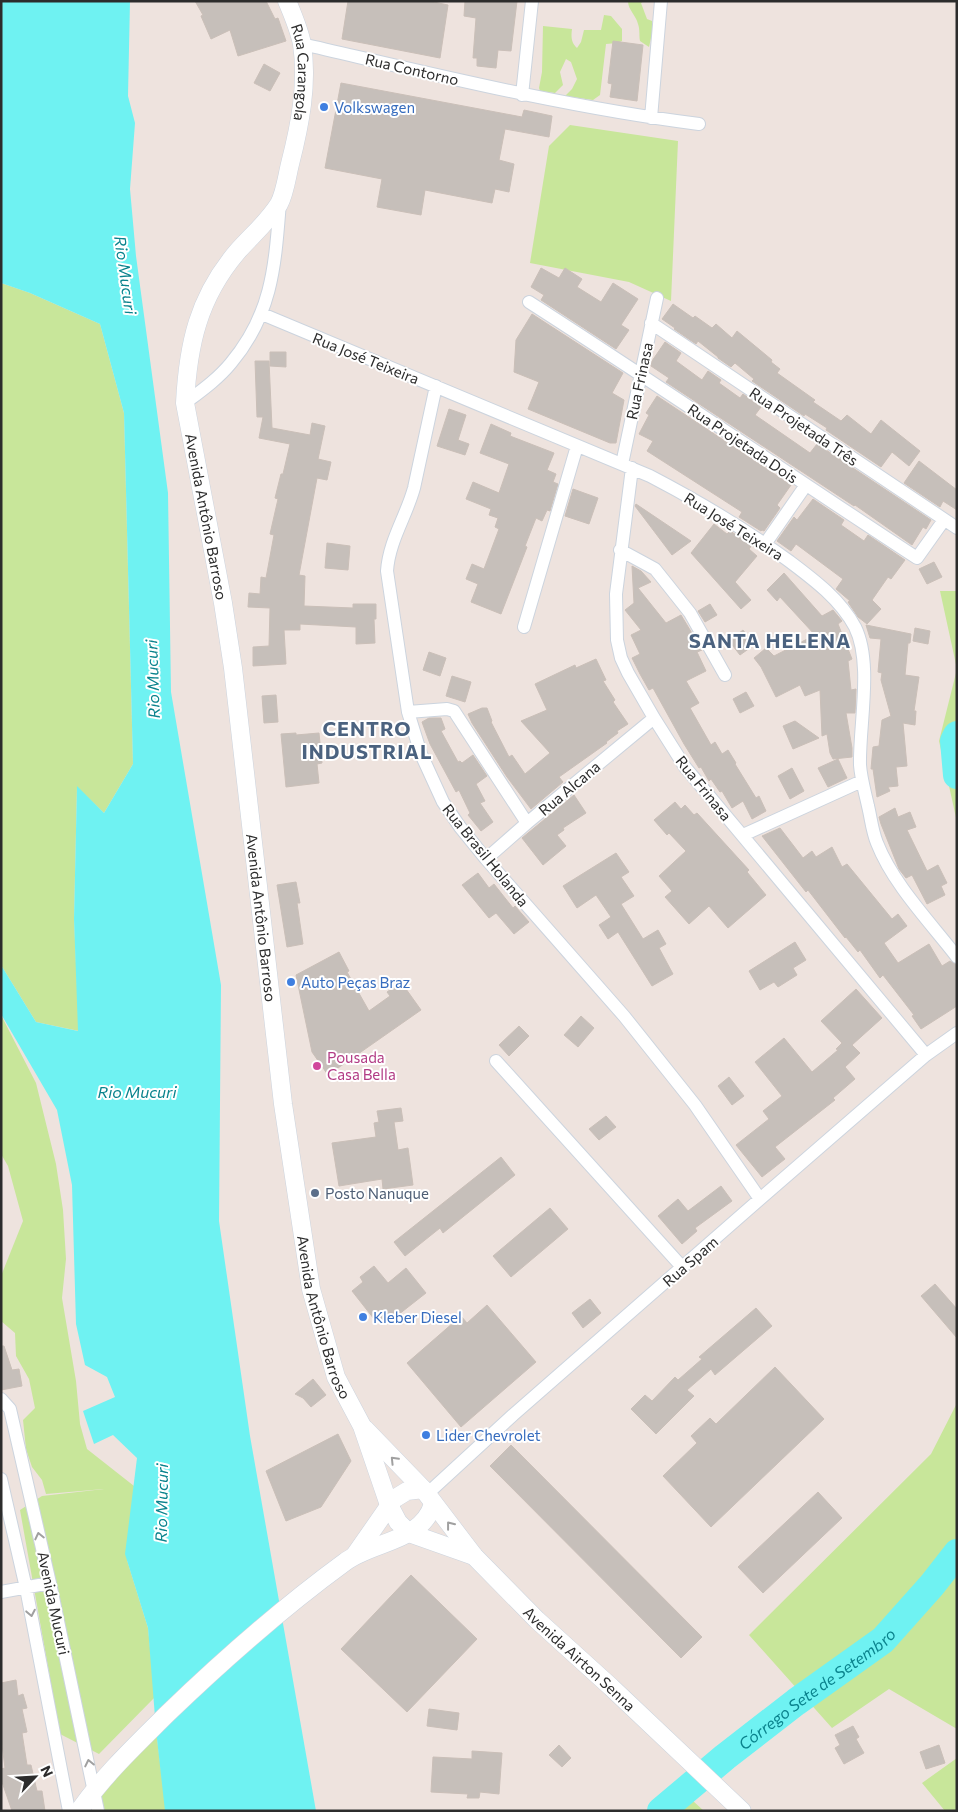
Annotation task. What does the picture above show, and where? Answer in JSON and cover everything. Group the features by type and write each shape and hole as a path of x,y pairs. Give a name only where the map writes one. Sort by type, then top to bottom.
{"main road":[{"name":"Rua Carangola","path":"280,202 298,131 304,81 302,44 287,1"},
{"name":"Avenida Antônio Barroso","path":"280,202 261,228 237,252 210,290 195,328 187,370 185,403 223,603 233,668 283,1104 311,1289 336,1376 362,1426 389,1505 404,1528"},
{"name":"Avenida Antônio Barroso","path":"362,1426 428,1496"},
{"path":"79,1811 94,1789 122,1758 194,1688 258,1631 313,1586 355,1555 404,1528 416,1530 428,1518 428,1496 407,1491 400,1494 389,1505 355,1555"},
{"name":"Avenida Airton Senna","path":"428,1496 474,1556 537,1620 611,1686 742,1811"},
{"name":"Avenida Airton Senna","path":"404,1528 474,1556"}],"street":[{"path":"522,95 532,1"},
{"path":"651,118 661,1"},
{"name":"Rua Contorno","path":"302,44 522,95 651,118 699,124"},
{"path":"185,403 211,383 231,363 250,337 262,314 269,292 276,253 280,202"},
{"name":"Rua Frinasa","path":"657,298 627,466 616,594 617,640 625,665 654,718 685,767 926,1055"},
{"name":"Rua Projetada Dois","path":"529,302 642,374 917,558 944,520"},
{"name":"Rua José Teixeira","path":"262,314 627,466 686,495 765,544 804,572 831,596 844,609 856,628 861,649 864,683 860,745 862,781 876,842 885,860 924,916 957,957"},
{"name":"Rua Projetada Três","path":"651,324 957,528"},
{"name":"Rua Brasil Holanda","path":"436,386 414,488 410,503 392,541 387,571 408,712 421,754 443,802 460,826 486,859 642,1038 695,1105 760,1199"},
{"path":"524,627 577,446"},
{"path":"765,544 806,485"},
{"path":"620,550 655,569 668,584 690,613 724,675"},
{"path":"408,712 447,709 454,711 527,823"},
{"name":"Rua Alcana","path":"486,859 654,718"},
{"path":"743,835 862,781"},
{"name":"Rua Spam","path":"428,1496 513,1415 926,1055 957,1033"},
{"path":"496,1061 683,1268"},
{"name":"Avenida Mucuri","path":"4,1406 50,1583 98,1811"},
{"name":"Avenida Mucuri","path":"1,1480 26,1588 69,1811"},
{"path":"1,1592 50,1583"}],"green space":[{"path":"628,1 644,1 641,3 647,19 652,21 649,47 640,41 639,26 629,7"},
{"path":"604,15 611,16 622,29 622,41 606,44 600,95 593,100 565,96 572,89 577,79 571,62 566,59 560,72 563,85 555,93 540,91 543,26 572,29 572,39 577,48 581,42 584,30 601,30"},
{"path":"570,125 678,141 671,301 629,282 530,263 549,146"},
{"path":"1,283 30,293 100,324 124,413 133,764 104,813 77,787 74,919 79,1031 36,1022 1,965"},
{"path":"940,591 957,591 957,669"},
{"path":"957,669 957,822 939,741"},
{"path":"1,1015 36,1083 56,1164 63,1210 66,1259 62,1298 76,1381 80,1424 87,1449 134,1486 127,1560 148,1628 155,1697 99,1754 60,1734 20,1510 42,1496 104,1489 46,1494 42,1480 32,1467 26,1449 23,1420 35,1408 29,1379 16,1356 15,1333 1,1321 1,1276 23,1221 8,1166 1,1154"},
{"path":"957,1403 957,1729 889,1689 832,1728 749,1635 931,1454"},
{"path":"156,1730 166,1811 100,1811 97,1790"},
{"path":"957,1758 957,1811 945,1811 922,1783"},
{"path":"693,1801 704,1811 682,1811"}],"water":[{"name":"Rio Mucuri","path":"1,1 130,1 128,96 135,123 130,189 136,256 168,493 171,692 221,985 219,1221 250,1436 316,1811 165,1811 148,1628 125,1554 137,1458 113,1435 94,1444 83,1411 115,1397 107,1377 85,1365 76,1324 72,1185 57,1110 1,1014 1,965 36,1022 78,1031 74,919 77,786 104,813 133,764 124,413 100,324 30,293 1,283"}],"building":[{"path":"195,1 266,1 275,19 278,18 286,41 238,56 230,30 211,39 201,16 203,15"},
{"path":"348,1 429,1 448,5 440,58 342,39"},
{"path":"465,1 517,1 511,51 498,50 496,68 477,66 477,58 473,58 476,18 464,16"},
{"path":"613,41 643,45 637,101 610,97 612,84 608,83"},
{"path":"264,64 280,73 270,91 254,83"},
{"path":"341,83 522,117 524,110 552,116 549,137 505,129 499,160 514,164 509,192 495,189 492,203 425,190 421,215 377,207 382,179 325,168"},
{"path":"541,268 559,278 565,268 582,279 577,287 601,302 613,283 638,299 621,325 629,330 616,349 541,300 544,295 531,287"},
{"path":"673,304 712,328 716,324 732,338 737,331 772,360 771,362 780,369 777,373 815,400 813,402 841,421 847,415 871,434 881,420 920,451 909,466 892,452 881,467 826,430 827,428 805,414 804,416 752,381 754,379 735,363 731,367 698,341 696,344 674,329 662,319"},
{"path":"532,314 623,373 612,393 624,400 616,443 610,443 528,409 539,382 514,372 516,340"},
{"path":"665,342 681,353 676,361 702,380 708,371 721,380 719,383 740,398 743,394 761,407 755,415 810,453 817,444 931,520 926,529 923,527 912,545 855,505 666,382 669,378 651,366 652,361"},
{"path":"270,352 286,352 286,367 270,366"},
{"path":"255,361 269,361 272,428 310,435 312,423 325,426 318,459 331,462 327,480 317,478 299,575 305,576 304,606 353,608 353,604 376,604 376,619 374,619 375,643 356,644 356,627 300,624 300,630 284,630 286,664 253,666 253,647 269,646 270,608 248,607 249,593 260,594 261,577 266,578 274,535 270,534 278,499 275,498 290,444 259,438 263,417 257,417"},
{"path":"657,396 791,485 777,505 780,508 764,531 739,517 742,512 647,451 653,441 639,434 649,415 646,413"},
{"path":"449,409 466,415 458,440 469,444 465,455 437,446"},
{"path":"491,424 511,433 510,436 554,453 547,470 556,474 553,482 558,484 550,511 547,510 542,521 536,518 501,614 471,602 478,584 466,579 472,564 484,569 499,529 495,527 498,518 489,515 491,509 466,499 473,482 499,493 509,464 480,453"},
{"path":"919,461 957,490 957,510 943,501 940,507 904,483"},
{"path":"573,489 598,498 589,524 565,516"},
{"path":"813,499 844,520 841,525 864,541 868,535 905,560 891,579 888,577 872,600 881,609 867,624 858,617 848,602 850,601 836,589 843,579 796,544 791,551 777,541 794,517 797,520"},
{"path":"636,504 691,541 672,555 635,506"},
{"path":"714,524 727,534 730,531 752,545 749,549 757,556 735,582 751,600 741,609 691,553"},
{"path":"327,543 350,546 348,570 325,568"},
{"path":"934,562 942,577 927,584 919,569"},
{"path":"632,566 641,571 651,582 638,588 666,623 681,615 702,650 697,652 706,671 686,681 699,703 690,708 711,745 715,742 722,754 728,750 756,798 759,796 766,811 752,819 743,801 732,808 722,791 720,792 711,779 709,781 701,767 699,768 653,688 649,690 632,658 640,654 631,635 641,630 625,610 634,603"},
{"path":"784,573 822,616 833,610 842,621 838,624 852,659 848,661 851,690 856,689 855,713 846,713 852,757 833,759 830,753 827,734 822,736 820,690 805,696 800,685 776,697 761,667 754,658 766,648 774,656 815,635 780,597 777,601 767,590"},
{"path":"710,604 717,615 705,622 698,611"},
{"path":"866,625 911,634 910,643 908,643 905,675 919,677 914,711 916,711 915,725 903,723 907,766 896,767 898,786 888,787 890,791 877,797 873,769 871,769 873,747 879,746 882,720 891,716 881,680 882,673 878,672 881,639 870,638"},
{"path":"915,628 930,631 928,644 913,641"},
{"path":"743,630 754,645 740,655 729,641"},
{"path":"429,652 446,658 440,676 423,670"},
{"path":"596,659 606,680 603,681 615,700 613,702 628,724 617,731 618,733 607,743 559,777 563,782 531,809 507,777 468,714 482,708 487,708 491,722 509,757 512,755 525,774 550,753 521,721 547,710 535,684 575,665 576,668"},
{"path":"452,676 471,682 465,702 446,696"},
{"path":"746,692 754,706 740,713 733,699"},
{"path":"276,695 278,722 264,723 262,696"},
{"path":"429,718 441,718 445,729 441,731 458,762 462,763 473,755 487,776 476,784 485,801 480,803 493,822 481,831 468,815 470,813 459,790 456,792 430,744 422,722"},
{"path":"795,721 819,738 793,749 783,726"},
{"path":"296,733 296,735 319,733 322,763 317,764 319,783 286,787 281,734"},
{"path":"838,759 847,778 828,787 818,768"},
{"path":"792,768 804,791 790,799 778,776"},
{"path":"574,795 586,813 563,828 564,830 557,835 566,846 543,865 522,838"},
{"path":"675,802 681,809 685,805 694,815 697,813 749,870 747,872 766,895 728,928 709,906 689,924 665,897 672,891 659,876 686,851 669,833 667,835 654,820"},
{"path":"895,808 898,817 910,812 916,827 907,830 927,871 938,865 947,883 941,886 945,895 927,904 912,875 906,878 899,869 881,824 879,817"},
{"path":"780,828 803,858 812,851 816,857 832,847 842,867 847,864 892,919 898,914 907,926 884,943 898,963 929,944 942,966 950,961 957,965 957,1006 921,1029 912,1016 914,1015 883,975 880,978 860,950 858,952 845,938 808,890 806,892 762,836"},
{"path":"616,853 629,872 621,877 634,896 621,904 643,939 658,930 666,944 659,948 673,974 652,986 618,932 608,939 599,925 611,917 596,895 577,908 563,886"},
{"path":"478,873 489,888 494,884 513,908 515,906 529,922 514,934 496,913 489,918 462,885"},
{"path":"296,882 300,903 297,903 303,944 287,947 277,885"},
{"path":"795,942 806,960 793,968 797,975 778,987 774,982 760,990 749,971"},
{"path":"339,952 349,971 347,972 369,1011 390,996 387,992 401,982 421,1010 328,1075 312,1052 296,975"},
{"path":"856,989 882,1018 852,1045 860,1053 845,1067 855,1079 833,1098 835,1100 775,1147 785,1159 762,1177 736,1145 769,1119 763,1111 782,1096 755,1062 784,1038 812,1072 838,1050 836,1049 842,1043 821,1021"},
{"path":"581,1016 594,1028 578,1047 564,1035"},
{"path":"519,1026 529,1036 509,1056 499,1045"},
{"path":"729,1077 744,1096 732,1105 718,1086"},
{"path":"401,1108 403,1121 394,1122 398,1150 408,1148 413,1185 383,1189 382,1179 339,1186 332,1143 376,1137 374,1123 379,1122 377,1111"},
{"path":"606,1116 616,1127 599,1140 589,1129"},
{"path":"501,1157 515,1175 443,1233 440,1228 405,1256 394,1242"},
{"path":"721,1186 732,1201 695,1228 697,1231 682,1244 658,1216 678,1199 688,1211"},
{"path":"550,1208 568,1229 511,1277 493,1256"},
{"path":"374,1266 388,1283 406,1268 426,1293 389,1322 374,1319 352,1291 363,1282 360,1277"},
{"path":"935,1284 957,1309 957,1338 921,1296"},
{"path":"590,1299 601,1313 583,1328 572,1313"},
{"path":"487,1305 536,1362 461,1427 407,1363 461,1316 467,1323"},
{"path":"756,1308 772,1326 715,1375 711,1369 687,1390 694,1396 656,1434 631,1409 645,1395 652,1401 675,1377 678,1380 702,1359 699,1357"},
{"path":"1,1346 4,1346 12,1370 19,1369 22,1386 1,1390"},
{"path":"775,1367 824,1419 711,1527 663,1476 697,1443 691,1436 710,1418 716,1424"},
{"path":"313,1379 326,1395 311,1407 303,1398 295,1394"},
{"path":"338,1434 351,1461 321,1507 286,1521 266,1471"},
{"path":"511,1445 702,1637 681,1658 490,1466"},
{"path":"818,1492 842,1518 763,1593 738,1567"},
{"path":"411,1575 477,1639 407,1712 341,1649"},
{"path":"16,1680 18,1696 23,1694 27,1708 22,1709 27,1732 22,1733 27,1765 31,1765 37,1791 42,1791 45,1811 12,1811 1,1779 1,1769 5,1768 1,1737 1,1683"},
{"path":"429,1709 459,1713 457,1730 427,1726"},
{"path":"853,1726 859,1737 856,1739 864,1753 844,1764 835,1748 840,1745 835,1735"},
{"path":"559,1745 571,1758 562,1767 549,1755"},
{"path":"939,1745 945,1763 926,1769 920,1752"},
{"path":"472,1751 502,1753 499,1794 480,1792 479,1798 467,1798 468,1794 431,1792 433,1757 472,1759"}],"waterway":[{"name":"Córrego Sete de Setembro","path":"957,735 954,741 957,775"},
{"name":"Córrego Sete de Setembro","path":"661,1811 725,1757 796,1702 883,1640 932,1585 957,1553"}],"place":[{"name":"Volkswagen","path":"324,107"},
{"name":"Auto Peças Braz","path":"291,982"},
{"name":"Pousada Casa Bella","path":"317,1066"},
{"name":"Posto Nanuque","path":"315,1193"},
{"name":"Kleber Diesel","path":"363,1317"},
{"name":"Lider Chevrolet","path":"426,1435"}],"district":[{"name":"SANTA HELENA","path":"770,640"},
{"name":"CENTRO INDUSTRIAL","path":"367,740"}]}
